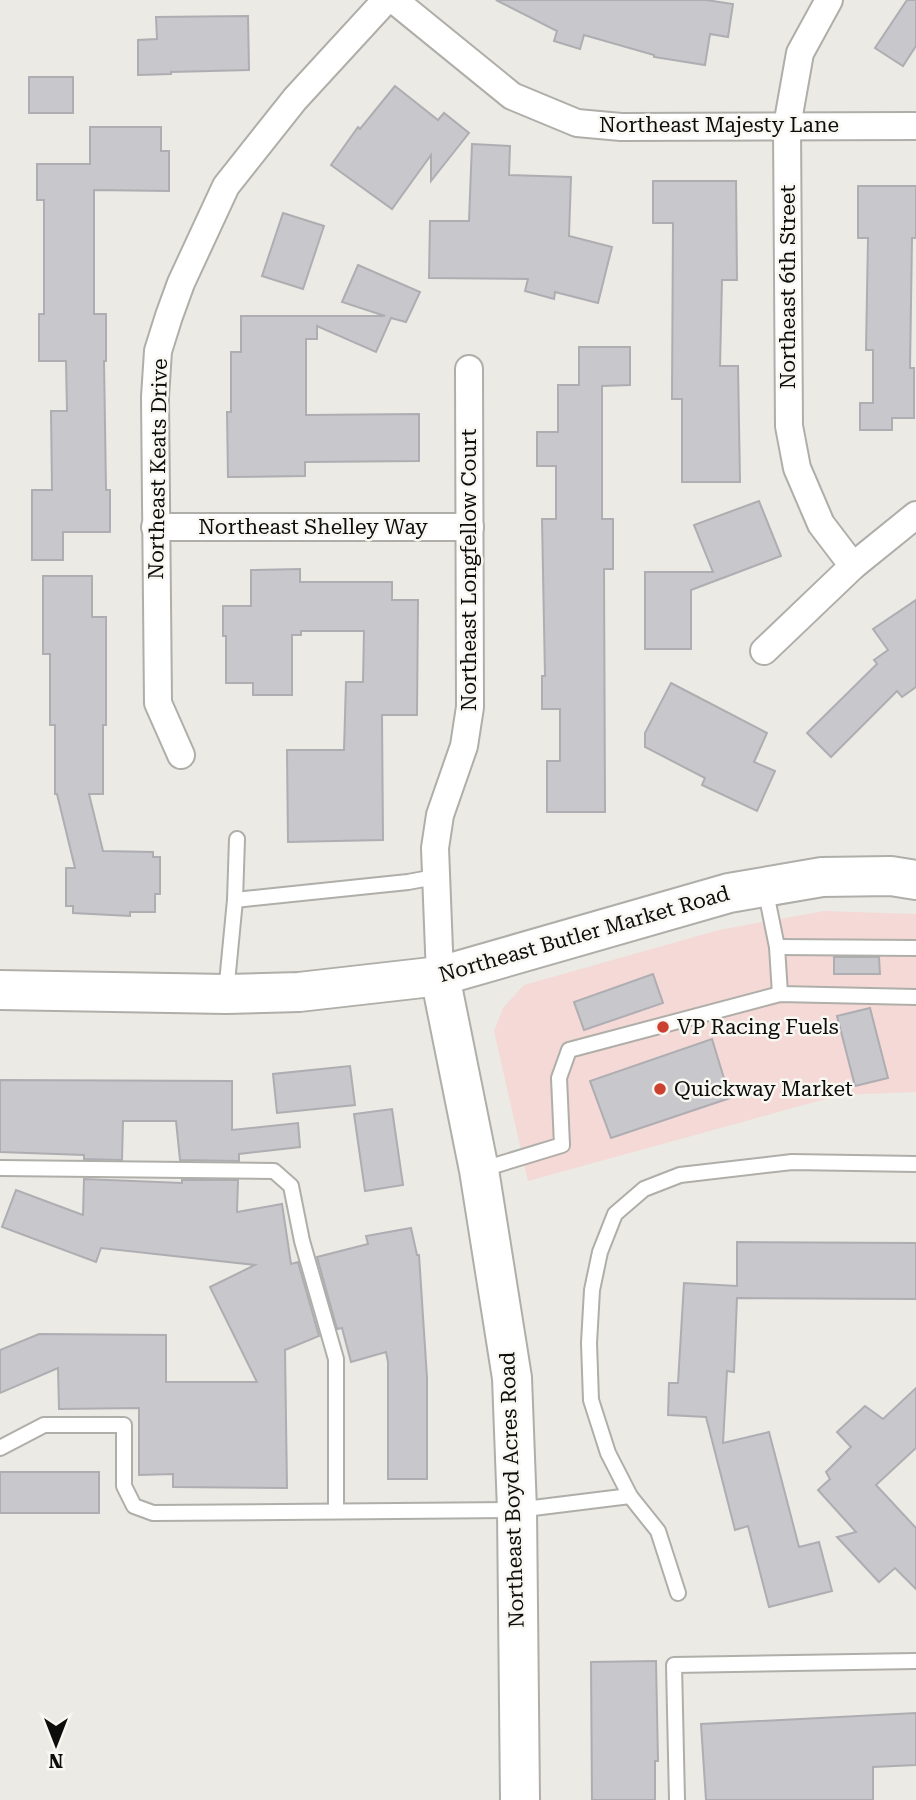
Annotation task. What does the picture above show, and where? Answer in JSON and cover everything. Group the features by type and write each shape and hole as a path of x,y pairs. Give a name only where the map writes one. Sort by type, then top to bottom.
{"main road":[{"name":"Northeast Butler Market Road","path":"0,990 226,994 299,992 440,976 729,892 822,877 891,876 916,880"},
{"name":"Northeast Boyd Acres Road","path":"440,976 479,1170 512,1378 517,1510 520,1800"}],"street":[{"name":"Northeast Keats Drive","path":"181,755 158,703 155,397 158,351 181,283 226,186 295,99 386,0"},
{"name":"Northeast Majesty Lane","path":"394,0 512,96 577,124 621,127 916,126"},
{"name":"Northeast 6th Street","path":"829,0 800,53 787,126 789,426 797,468 821,524 853,566"},
{"name":"Northeast Longfellow Court","path":"440,976 435,848 440,815 464,746 470,707 469,369"},
{"path":"764,651 853,566 916,515"},
{"name":"Northeast Shelley Way","path":"156,527 470,527"}],"lane":[{"path":"226,994 235,900 237,839"},
{"path":"235,900 435,877"},
{"path":"765,887 777,947 780,994"},
{"path":"777,947 916,948"},
{"path":"479,1170 562,1145 559,1078 569,1050 780,994 916,997"},
{"path":"678,1593 658,1531 630,1496 608,1454 591,1401 589,1343 592,1290 600,1252 615,1214 644,1189 680,1175 792,1162 916,1164"},
{"path":"0,1168 274,1171 291,1186 302,1241 336,1359 336,1510"},
{"path":"0,1448 44,1425 124,1425 124,1486 134,1506 153,1513 517,1510 630,1496"},
{"path":"677,1800 674,1665 916,1661"}],"shaded area":[{"path":"824,911 916,914 916,1092 840,1095 528,1181 494,1031 503,1008 524,985 719,930"}],"building":[{"path":"496,0 706,0 733,4 728,37 710,34 705,65 654,57 584,35 580,49 554,41 557,31"},
{"path":"907,0 916,0 916,46 903,66 875,48"},
{"path":"248,16 249,70 138,75 138,40 157,39 156,17"},
{"path":"29,77 73,77 73,113 29,113"},
{"path":"395,86 438,120 444,113 469,133 431,181 431,155 392,209 331,165 358,127 360,129"},
{"path":"90,127 161,127 161,151 169,151 169,191 94,190 94,314 106,314 106,490 110,490 110,532 63,532 63,560 32,560 32,490 52,490 51,411 67,411 66,361 39,361 39,314 44,314 44,200 37,200 37,164 90,164"},
{"path":"472,144 510,146 509,175 571,177 569,236 612,247 598,303 555,292 554,299 525,291 528,279 429,278 430,221 469,221"},
{"path":"653,181 736,181 737,280 722,280 720,366 738,366 740,482 682,482 682,399 672,399 673,223 653,223"},
{"path":"858,186 916,186 916,238 912,238 910,368 914,368 914,418 892,418 892,430 860,430 860,403 873,403 873,350 866,350 868,238 858,238"},
{"path":"283,213 324,226 303,289 262,276"},
{"path":"358,265 420,292 406,322 391,318 376,352 317,326 317,339 306,339 306,415 419,414 419,461 305,462 305,476 228,477 227,412 231,412 231,352 241,352 241,316 385,316 342,302"},
{"path":"579,347 630,347 630,385 602,386 602,519 613,519 613,569 604,569 605,812 547,812 547,761 560,761 560,709 542,709 542,676 545,676 542,519 556,519 556,466 537,466 537,432 558,432 558,385 579,385"},
{"path":"759,501 781,556 691,590 691,649 645,649 645,572 713,572 694,525"},
{"path":"300,569 300,582 392,582 392,600 418,600 417,715 382,715 383,840 288,842 287,750 344,750 346,682 363,682 364,631 301,631 301,635 292,635 292,695 253,695 253,683 226,683 223,606 251,606 251,570"},
{"path":"43,576 92,576 92,617 106,617 103,794 89,794 103,851 153,852 153,857 160,857 160,894 155,894 155,912 130,912 130,916 73,913 73,906 66,906 66,868 75,868 55,794 55,725 50,725 50,654 43,654"},
{"path":"916,600 916,687 902,697 897,691 831,757 807,733 877,664 874,660 888,650 873,629"},
{"path":"671,683 767,733 754,762 775,771 757,811 702,785 705,778 645,747 645,733"},
{"path":"834,957 879,957 880,974 834,974"},
{"path":"653,974 663,1003 584,1030 574,1002"},
{"path":"870,1008 888,1078 855,1086 837,1016"},
{"name":"Quickway Market","path":"712,1039 730,1098 611,1138 590,1081"},
{"path":"350,1066 355,1105 277,1113 273,1074"},
{"path":"0,1080 232,1081 232,1130 298,1123 300,1147 239,1154 239,1161 180,1160 176,1121 123,1121 122,1160 84,1159 84,1155 0,1152"},
{"path":"392,1109 403,1185 365,1191 354,1114"},
{"path":"84,1179 182,1183 182,1180 238,1180 237,1212 282,1204 291,1264 298,1262 319,1336 285,1350 287,1488 173,1487 173,1474 139,1475 139,1408 59,1409 58,1368 0,1393 0,1350 39,1334 166,1335 166,1382 257,1382 210,1287 255,1265 101,1248 96,1262 2,1227 16,1190 83,1215"},
{"path":"411,1228 419,1255 427,1378 427,1479 388,1479 386,1352 351,1362 342,1328 337,1329 317,1257 368,1244 366,1236"},
{"path":"737,1242 916,1243 916,1299 737,1298 734,1372 727,1371 723,1443 769,1432 799,1547 819,1542 832,1591 769,1607 748,1526 735,1530 706,1417 668,1415 669,1383 678,1383 684,1283 737,1286"},
{"path":"916,1388 916,1448 876,1485 916,1528 916,1589 895,1568 879,1582 837,1537 856,1532 818,1490 830,1479 826,1472 851,1447 837,1432 865,1406 883,1419"},
{"path":"0,1472 99,1472 99,1513 0,1513"},
{"path":"656,1661 658,1761 655,1761 655,1800 592,1800 591,1662"},
{"path":"916,1713 916,1765 873,1767 873,1800 706,1800 701,1724"}],"place":[{"name":"VP Racing Fuels","path":"663,1027"},
{"name":"Quickway Market","path":"660,1089"}]}
